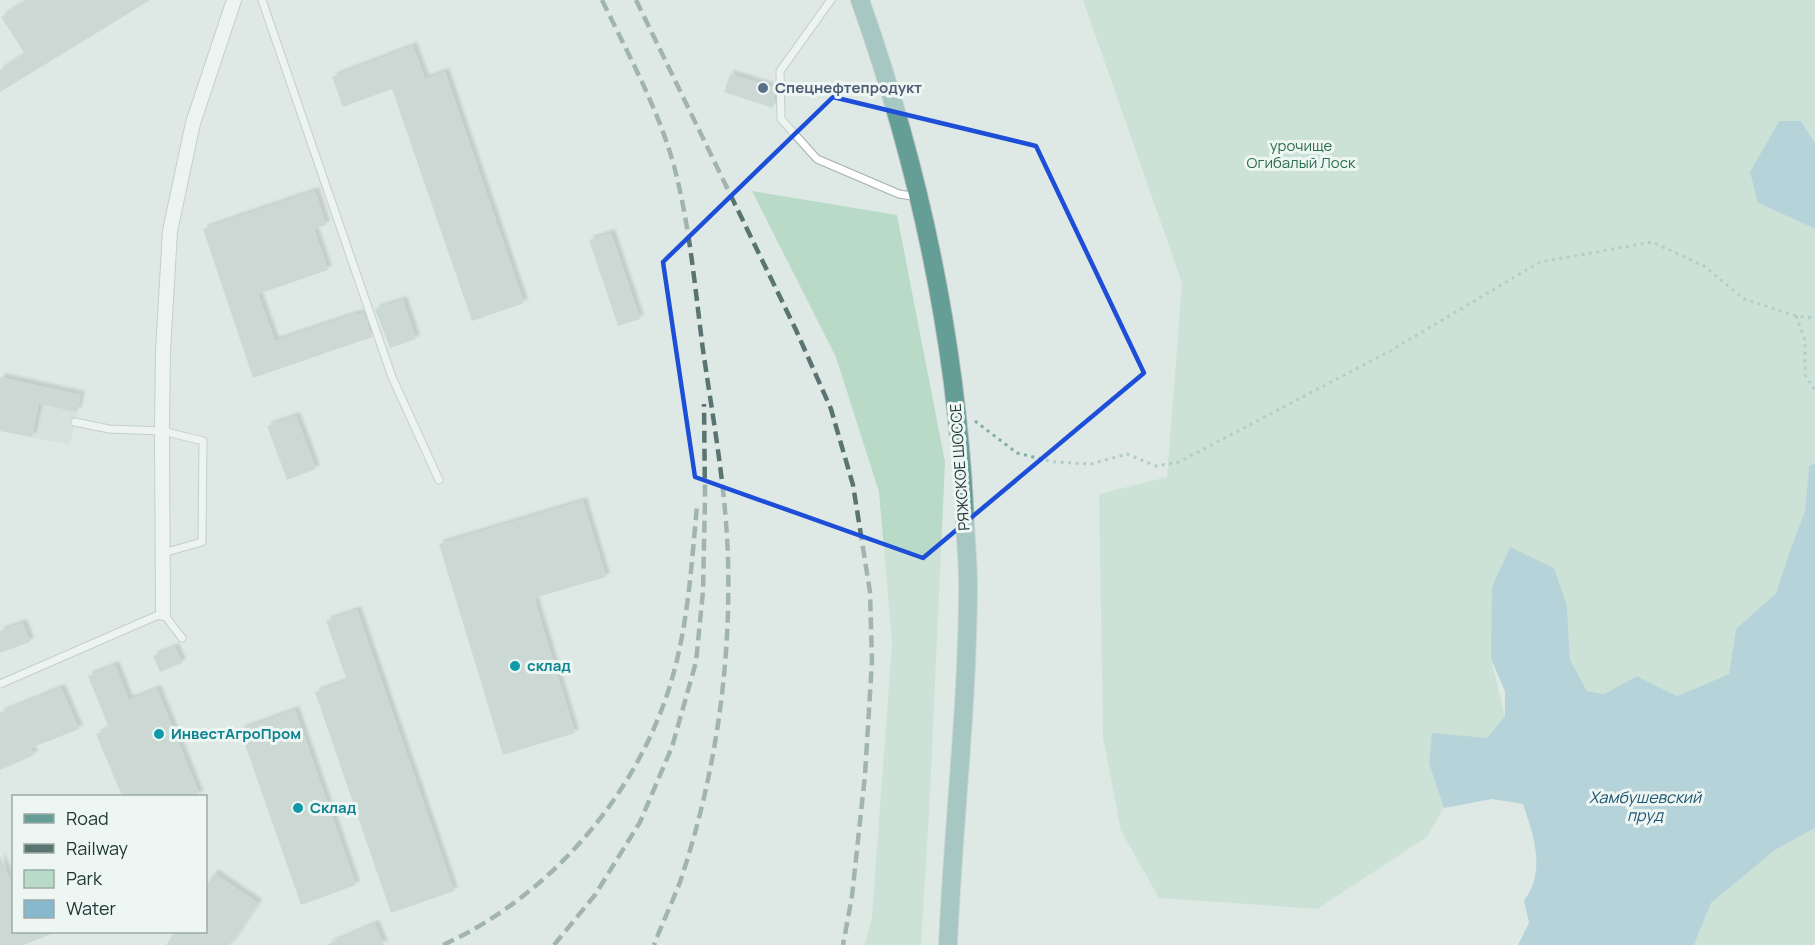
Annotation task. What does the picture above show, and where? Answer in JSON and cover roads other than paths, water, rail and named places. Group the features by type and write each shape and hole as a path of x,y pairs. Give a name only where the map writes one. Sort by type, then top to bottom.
{"main road":[{"name":"РЯЖСКОЕ ШОССЕ","path":"860,0 882,63 920,198 942,306 962,470 968,583 966,659 948,945"}],"street":[{"path":"163,613 163,351 170,231 193,123 234,0"}],"lane":[{"path":"262,0 392,377 439,480"},
{"path":"831,0 780,71 782,119 817,159 899,194 920,198"},
{"path":"75,422 109,429 162,431 203,441 202,542 163,553"},
{"path":"0,684 163,613 182,638"}],"water":[{"path":"1779,121 1801,121 1815,143 1815,229 1758,203 1750,172"},
{"name":"Хамбушевский пруд","path":"1815,463 1815,828 1775,850 1711,903 1694,945 1518,945 1529,923 1524,901 1533,884 1536,864 1534,843 1523,804 1492,799 1444,808 1429,764 1432,733 1487,738 1505,716 1505,691 1491,659 1492,587 1510,547 1554,568 1567,606 1570,660 1587,691 1604,694 1637,676 1677,696 1729,674 1736,629 1776,593 1805,511 1809,466"}],"railway":[{"path":"602,0 660,123 680,189 719,454 727,533 727,641 711,763 703,803 680,882 654,945"},
{"path":"636,0 796,330 831,409 853,485 870,592 872,661 865,775 852,896 843,945"},
{"path":"554,945 595,895 640,822 672,747 696,662 703,591 704,404"},
{"path":"443,945 484,923 523,896 558,865 591,830 619,792 643,752 662,709 676,664 690,585 697,506"}],"place":[{"name":"Спецнефтепродукт","path":"763,88"},
{"name":"склад","path":"515,666"},
{"name":"ИнвестАгроПром","path":"159,734"},
{"name":"Склад","path":"298,808"}],"park label":[{"name":"урочище Огибалый Лоск","path":"1301,154"}]}
